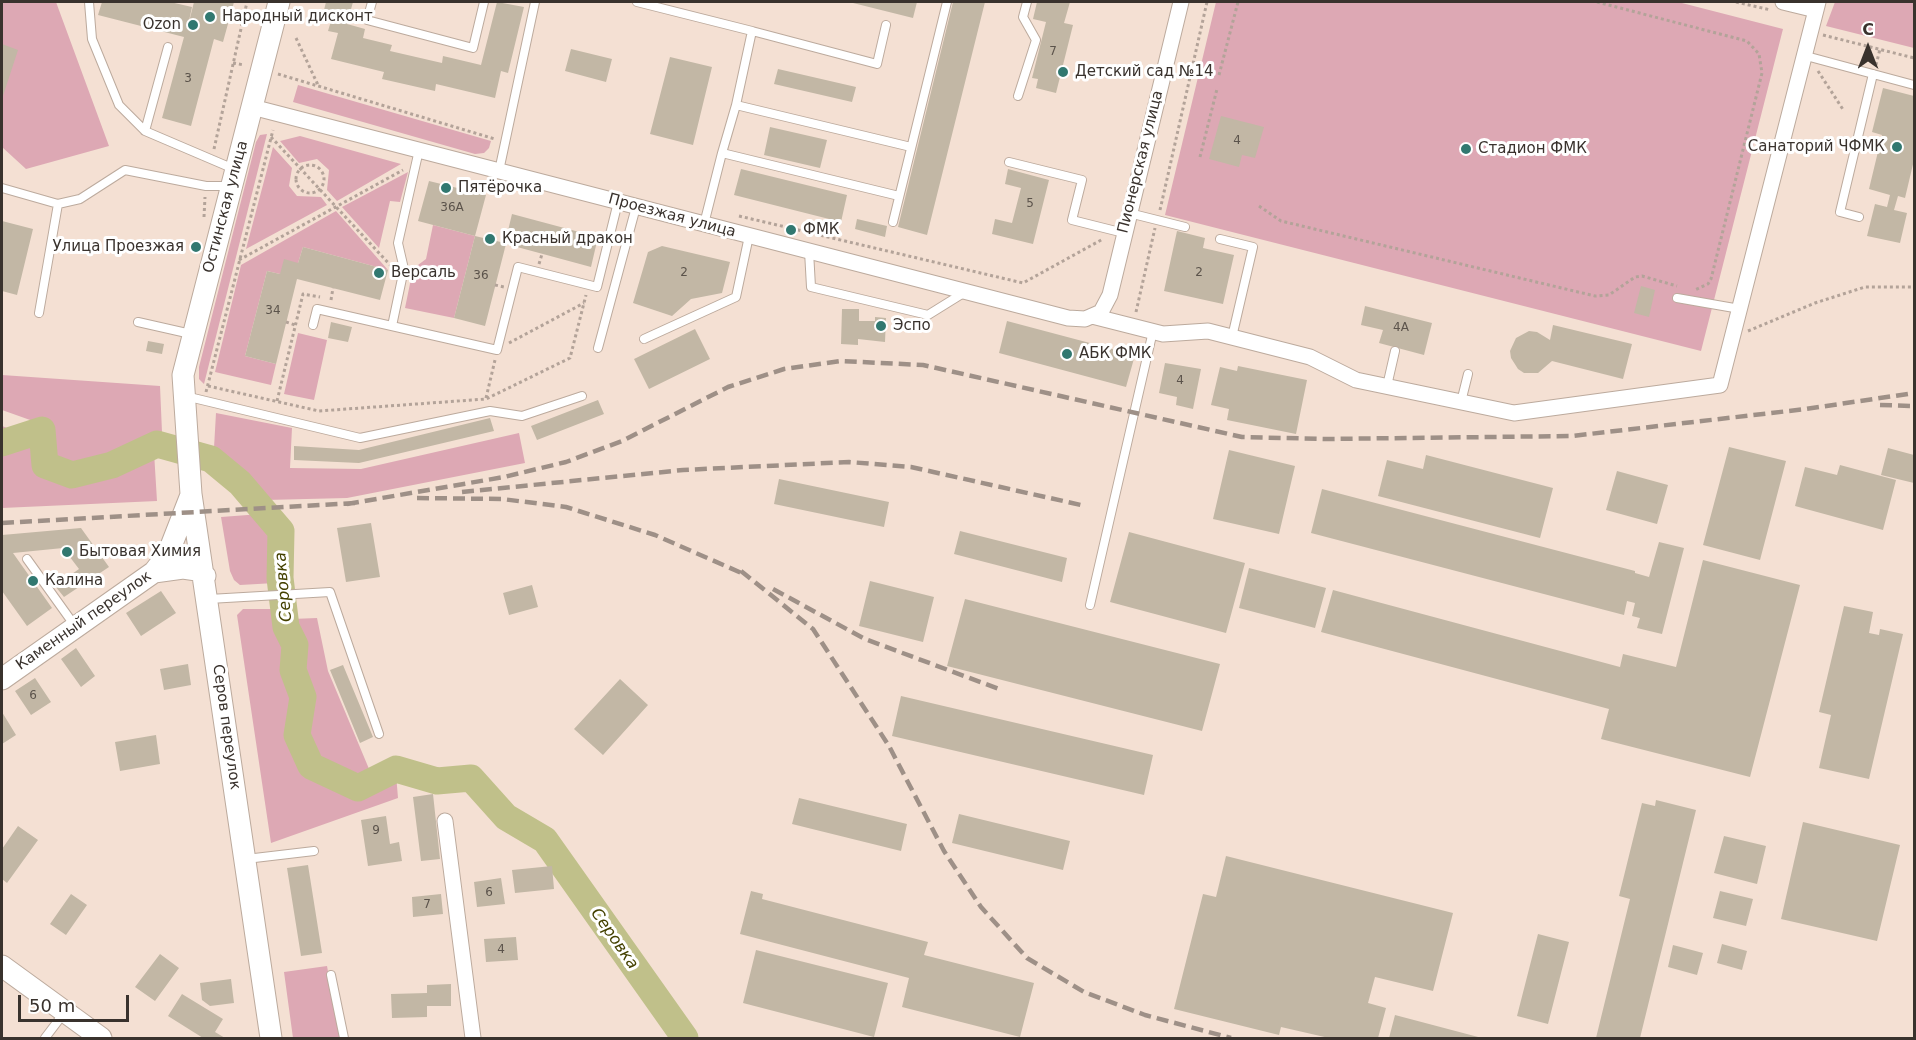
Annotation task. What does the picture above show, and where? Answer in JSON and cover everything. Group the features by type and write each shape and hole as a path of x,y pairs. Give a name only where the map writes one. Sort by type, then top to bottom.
{"street":[{"name":"Остинская улица","path":"184,405 183,375 192,334 279,2"},
{"name":"Пионерская улица","path":"1092,316 1101,312 1107,304 1181,2"},
{"path":"1732,338 1817,6 1784,2"},
{"name":"Проезжая улица","path":"252,107 417,157 499,171 1068,318 1092,316 1163,334 1208,331 1310,357 1356,380 1514,413 1720,385 1732,338"},
{"name":"Серов переулок","path":"184,405 190,485 271,1038"},
{"name":"Каменный переулок","path":"2,680 154,572 168,554 190,485"},
{"path":"154,572 183,568 197,570 205,576"},
{"path":"445,821 473,1038"},
{"path":"2,966 101,1038"}],"lane":[{"path":"88,2 92,39 119,105 145,131 212,159 233,178"},
{"path":"372,2 367,20 473,48 484,2"},
{"path":"499,171 535,2"},
{"path":"637,2 877,64 886,25"},
{"path":"893,222 947,2"},
{"path":"1018,96 1036,40 1023,16 1027,2"},
{"path":"704,224 736,105 752,31"},
{"path":"145,131 168,47"},
{"path":"1805,60 1914,85"},
{"path":"1859,217 1840,212 1873,74"},
{"path":"736,105 911,147"},
{"path":"722,153 899,196"},
{"path":"392,326 404,269 398,243 417,157"},
{"path":"1009,162 1082,180 1072,220 1124,233"},
{"path":"2,188 57,204 80,199 125,170 206,186 233,178"},
{"path":"313,325 316,309 497,350 518,267 597,287 618,202"},
{"path":"39,313 57,204"},
{"path":"598,348 636,207"},
{"path":"1129,213 1185,227"},
{"path":"644,339 736,297 748,236"},
{"path":"1220,238 1253,247 1232,337"},
{"path":"809,251 812,287 928,315 965,292"},
{"path":"1677,298 1740,309"},
{"path":"138,322 192,334"},
{"path":"1090,604 1154,332"},
{"path":"1387,386 1395,351"},
{"path":"1461,402 1468,374"},
{"path":"184,405 360,438 490,411 522,416 582,396"},
{"path":"27,559 75,626"},
{"path":"208,599 330,592 379,734"},
{"path":"244,859 314,851"},
{"path":"331,975 344,1038"},
{"path":"45,1038 65,1012"}],"path":[{"path":"212,159 247,2"},
{"path":"1136,312 1207,2"},
{"path":"1219,75 1238,2"},
{"path":"1597,2 1747,41 1759,54 1762,74 1711,279 1702,287 1690,290"},
{"path":"1812,32 1914,58"},
{"path":"296,38 318,85"},
{"path":"1805,60 1815,67 1844,111"},
{"path":"233,63 244,65"},
{"path":"1191,75 1198,77"},
{"path":"286,76 493,137"},
{"path":"1200,157 1217,89"},
{"path":"273,130 208,386 319,411 486,399 570,358 589,285"},
{"path":"272,137 394,269"},
{"path":"239,260 336,206 417,157"},
{"path":"309,165 318,168 324,181 320,189 312,194 300,189 296,177 300,169 309,165"},
{"path":"204,218 206,186"},
{"path":"1259,206 1270,216 1281,221 1595,296 1609,295 1635,277 1642,276 1681,287"},
{"path":"542,254 539,264 550,267"},
{"path":"495,285 505,288 502,298"},
{"path":"1732,338 1815,303 1865,287 1914,287"},
{"path":"331,300 333,288"},
{"path":"277,401 303,294 341,302"},
{"path":"486,399 497,350 584,303"},
{"path":"286,322 295,325"}],"shaded area":[{"path":"2,2 56,2 109,146 26,169 2,147"},
{"name":"Стадион ФМК","path":"1216,2 1678,2 1783,29 1701,351 1165,215"},
{"path":"1835,2 1914,2 1914,48 1826,26"},
{"path":"298,85 491,141 489,148 484,153 475,154 293,102"},
{"path":"267,134 204,384 199,379 199,367 256,142 260,135"},
{"path":"300,136 401,164 337,201 327,190 329,170 317,159 299,163 280,141"},
{"path":"273,147 292,168 289,186 297,196 321,197 327,205 246,249"},
{"path":"408,172 400,202 390,201 379,248 342,207"},
{"path":"336,211 388,270 303,247 298,263 280,274 267,271 245,356 276,364 271,385 215,372 241,265"},
{"path":"433,225 475,236 454,318 405,308 412,274 426,259"},
{"path":"298,333 327,340 314,400 284,394"},
{"path":"2,375 160,386 162,432 110,459 72,468 51,461 47,426 2,410"},
{"path":"216,413 292,428 290,468 361,469 519,433 525,463 347,498 266,500 214,448"},
{"path":"2,426 35,439 39,469 71,482 114,472 154,452 157,501 2,508"},
{"path":"261,514 275,532 275,583 240,585 234,580 230,571 221,517"},
{"path":"243,609 275,609 277,630 290,648 287,671 297,698 292,735 307,773 358,796 396,774 398,798 271,843 237,615"},
{"path":"317,618 328,671 372,776 359,782 314,761 304,733 308,696 298,667 301,646 292,619"},
{"path":"327,966 340,1038 293,1038 284,972"}],"building":[{"path":"102,2 170,2 192,7 187,30 194,2 234,2 223,42 214,39 191,126 162,118 184,37 98,15"},
{"path":"326,2 353,2 347,24 365,29 363,38 392,45 390,51 442,63 443,56 481,65 497,2 524,7 508,73 501,71 495,98 436,84 435,91 382,79 384,72 331,59 338,33 328,31 331,21 322,18"},
{"path":"849,2 917,2 913,18"},
{"path":"953,2 985,2 927,235 898,227"},
{"path":"1037,2 1070,2 1064,23 1073,25 1056,93 1036,88 1038,79 1032,78 1046,22 1033,19"},
{"path":"2,44 18,50 3,96 2,95"},
{"path":"571,49 612,59 606,82 565,71"},
{"path":"670,57 712,67 693,145 650,134"},
{"path":"778,69 856,87 852,102 774,84"},
{"path":"1883,88 1914,96 1914,160 1905,198 1898,196 1894,210 1907,213 1900,243 1867,236 1875,204 1887,207 1890,195 1869,189 1882,135 1872,132"},
{"path":"1221,116 1264,127 1255,158 1242,155 1239,167 1209,159"},
{"path":"770,127 827,140 820,168 764,155"},
{"path":"741,169 847,195 841,222 734,195"},
{"path":"1008,169 1049,180 1033,244 992,234 995,219 1012,223 1021,188 1005,184"},
{"path":"429,181 486,195 475,236 418,221"},
{"path":"512,214 598,237 591,267 506,244 485,326 454,318 475,236 505,243"},
{"path":"857,219 887,226 885,237 855,229"},
{"path":"2,221 33,229 17,295 2,291"},
{"path":"1177,231 1205,238 1203,248 1234,255 1223,304 1164,291"},
{"path":"662,246 730,262 722,293 691,299 672,316 633,303 648,252"},
{"path":"303,247 388,270 380,300 297,279 276,364 245,356 267,271 280,274 284,259 298,263"},
{"path":"1641,286 1655,290 1649,317 1634,313"},
{"path":"1365,306 1432,323 1424,355 1379,343 1383,330 1361,325"},
{"path":"842,309 859,309 859,321 875,321 875,317 886,318 885,342 858,339 858,345 841,344"},
{"name":"АБК ФМК","path":"1007,321 1135,355 1126,387 999,353"},
{"path":"331,322 352,327 348,342 328,338"},
{"path":"1553,325 1632,344 1623,379 1552,361 1538,373 1524,373 1518,369 1511,358 1510,351 1516,338 1529,331 1537,332 1550,340"},
{"path":"695,329 710,359 649,389 634,359"},
{"path":"148,341 164,344 162,354 146,351"},
{"path":"1165,363 1201,369 1193,409 1176,405 1177,397 1159,393"},
{"path":"1238,366 1307,380 1296,434 1227,420 1229,409 1211,405 1220,367 1237,371"},
{"path":"598,400 604,414 537,440 531,426"},
{"path":"490,418 494,431 359,463 294,460 294,446 359,450"},
{"path":"1729,447 1786,461 1760,560 1703,545"},
{"path":"1888,448 1914,455 1914,483 1881,475"},
{"path":"1229,450 1295,466 1279,534 1213,519"},
{"path":"1426,455 1553,488 1540,538 1378,496 1387,460 1423,469"},
{"path":"1840,465 1896,480 1883,530 1795,506 1805,467 1837,475"},
{"path":"1617,471 1668,485 1657,524 1606,510"},
{"path":"779,479 889,502 884,527 774,504"},
{"path":"1322,489 1635,571 1635,573 1649,577 1659,542 1684,548 1662,634 1637,628 1640,618 1632,616 1635,603 1627,601 1624,615 1311,533"},
{"path":"371,523 380,577 346,582 337,528"},
{"path":"81,528 109,567 64,597 55,586 79,569 63,548 13,553 52,608 27,626 2,591 2,535"},
{"path":"960,531 1067,558 1062,582 954,554"},
{"path":"1129,532 1245,563 1226,633 1110,602"},
{"path":"1703,560 1800,585 1750,777 1601,739 1609,709 1321,632 1333,590 1620,667 1623,654 1676,667"},
{"path":"1249,568 1326,588 1315,628 1239,608"},
{"path":"870,581 934,597 923,642 859,626"},
{"path":"532,585 538,607 509,615 503,593"},
{"path":"161,591 176,613 141,636 126,613"},
{"path":"965,599 1220,664 1202,731 947,666"},
{"path":"1844,606 1873,612 1869,633 1879,635 1880,629 1903,634 1869,779 1819,768 1831,715 1819,712"},
{"path":"76,648 95,676 81,687 61,659"},
{"path":"188,664 191,685 164,690 160,669"},
{"path":"343,665 373,737 360,743 330,670"},
{"path":"35,678 51,702 31,715 15,691"},
{"path":"620,679 648,705 603,755 574,729"},
{"path":"901,696 1153,755 1144,795 892,736"},
{"path":"2,712 16,735 2,744"},
{"path":"156,735 160,764 120,771 115,742"},
{"path":"433,794 440,859 421,861 413,797"},
{"path":"799,798 907,824 901,851 792,824"},
{"path":"1656,800 1696,810 1640,1038 1596,1038 1630,899 1619,896 1642,803 1655,806"},
{"path":"959,814 1070,841 1063,870 952,843"},
{"path":"386,816 390,844 399,842 402,861 368,866 361,820"},
{"path":"1803,822 1900,845 1877,941 1781,919"},
{"path":"18,826 38,840 7,883 2,879 2,849"},
{"path":"1724,836 1766,846 1757,884 1714,873"},
{"path":"1226,856 1453,913 1433,991 1375,977 1368,1003 1386,1008 1378,1038 1329,1038 1281,1027 1279,1035 1174,1009 1203,894 1216,897"},
{"path":"308,865 322,953 301,956 287,868"},
{"path":"552,866 554,889 515,893 512,870"},
{"path":"501,878 505,904 477,907 474,882"},
{"path":"751,891 763,894 762,899 928,942 924,955 1034,983 1020,1037 902,1007 909,978 740,934"},
{"path":"1720,891 1753,899 1746,926 1713,918"},
{"path":"71,894 87,905 66,935 50,924"},
{"path":"441,894 443,914 413,917 412,897"},
{"path":"1538,934 1569,942 1548,1024 1517,1016"},
{"path":"516,937 518,960 486,962 484,939"},
{"path":"1722,944 1747,951 1742,970 1717,963"},
{"path":"1673,945 1703,953 1697,975 1668,967"},
{"path":"756,950 888,983 874,1037 743,1003"},
{"path":"160,954 179,968 155,1001 135,987"},
{"path":"231,979 234,1003 210,1006 202,1000 200,983"},
{"path":"451,984 451,1006 427,1006 427,1017 392,1018 391,994 427,993 427,985"},
{"path":"182,994 223,1019 215,1032 225,1038 203,1038 168,1016"},
{"path":"1395,1015 1482,1038 1389,1038"}],"waterway":[{"name":"Серовка","path":"2,443 42,430 45,465 72,475 112,465 157,444 211,459 240,483 281,531 280,578 286,627 295,645 293,670 303,697 297,735 311,766 358,788 396,769 437,781 471,778 506,817 545,840 685,1038"}],"railway":[{"path":"347,504 504,477 566,462 622,441 728,387 784,369 841,361 923,365 1242,437 1325,439 1572,436 1806,409 1914,393"},
{"path":"1880,405 1914,406"},
{"path":"462,492 683,470 849,462 911,467 1081,505"},
{"path":"417,498 502,499 566,507 655,535 746,575"},
{"path":"2,523 355,503"},
{"path":"741,571 813,629 889,746 944,851 981,907 1027,958 1084,992 1145,1015 1231,1038"},
{"path":"773,589 865,639 999,689"}],"place":[{"name":"Народный дисконт","path":"210,17"},
{"name":"Ozon","path":"193,25"},
{"name":"Детский сад №14","path":"1063,72"},
{"name":"Санаторий ЧФМК","path":"1897,147"},
{"name":"Стадион ФМК","path":"1466,149"},
{"name":"Пятёрочка","path":"446,188"},
{"name":"ФМК","path":"791,230"},
{"name":"Красный дракон","path":"490,239"},
{"name":"Улица Проезжая","path":"196,247"},
{"name":"Версаль","path":"379,273"},
{"name":"Эспо","path":"881,326"},
{"name":"АБК ФМК","path":"1067,354"},
{"name":"Бытовая Химия","path":"67,552"},
{"name":"Калина","path":"33,581"}]}
